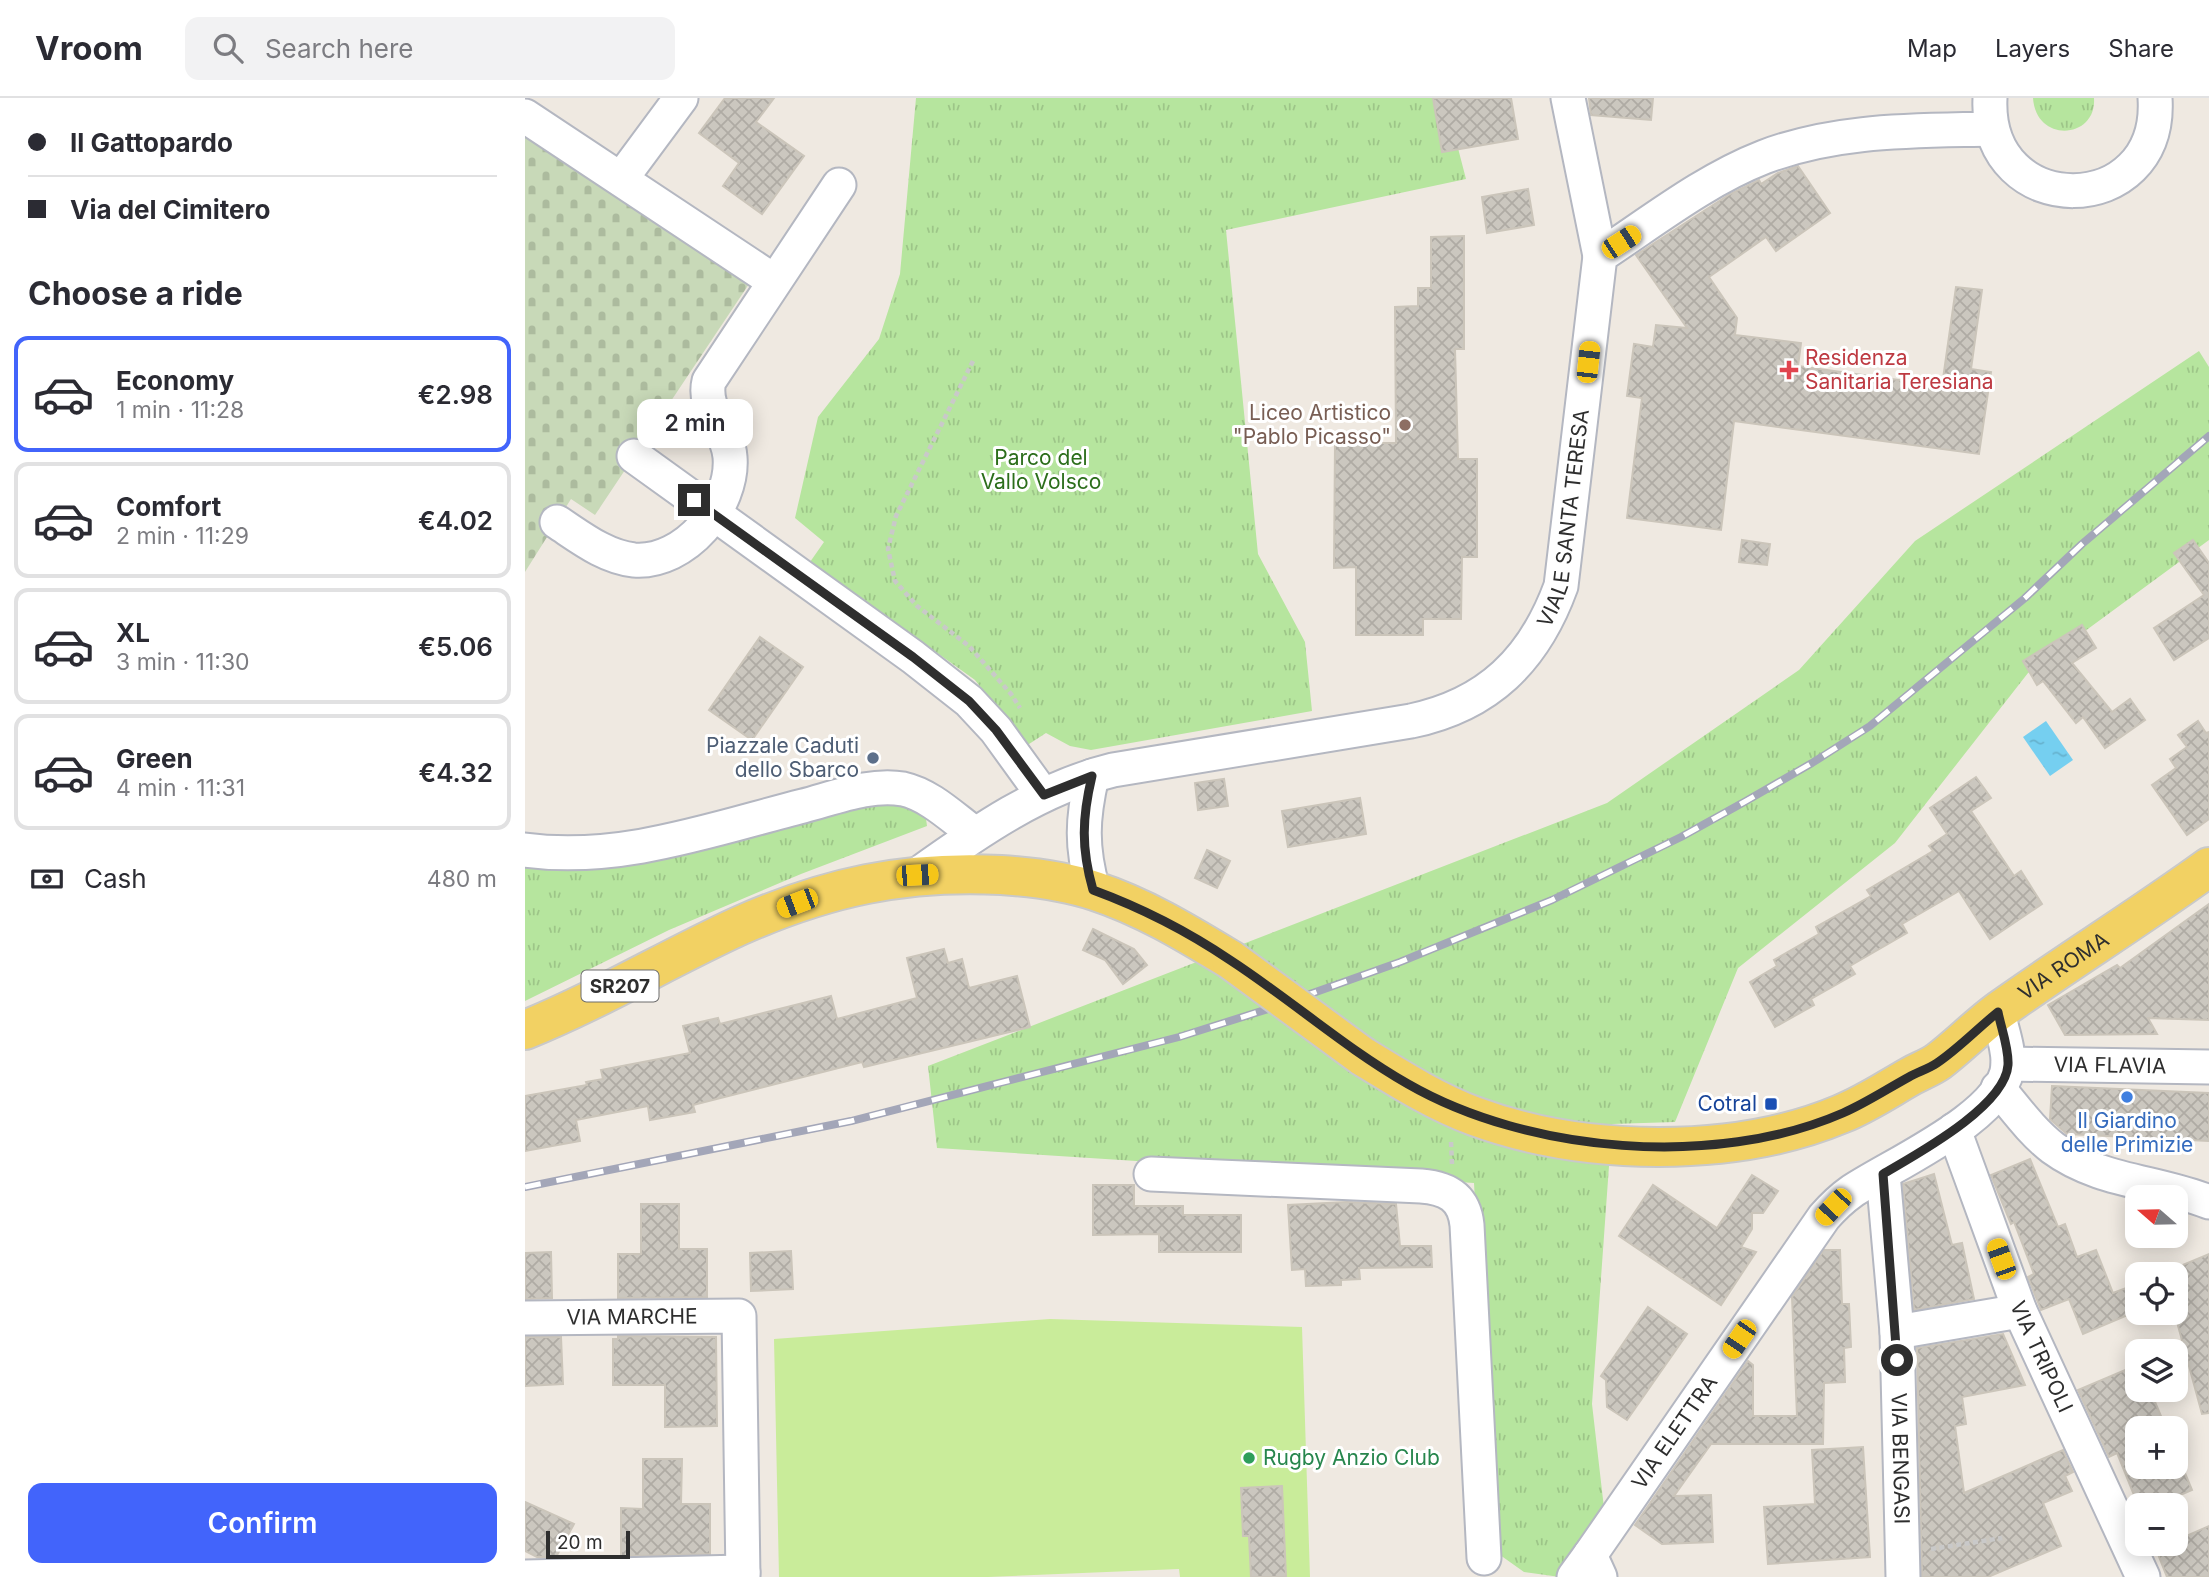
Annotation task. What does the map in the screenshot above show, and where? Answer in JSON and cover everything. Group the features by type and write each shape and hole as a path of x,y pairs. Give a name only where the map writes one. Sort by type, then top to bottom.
{"main road":[{"name":"VIA ROMA","path":"1093,890 1152,914 1231,960 1362,1056 1449,1106 1499,1124 1561,1138 1651,1146 1710,1146 1765,1136 1841,1114 1937,1063 1998,1012 2135,921 2209,867"},
{"name":"SR207","path":"525,1030 738,927 831,891 917,875 1011,876 1049,880 1093,890"}],"street":[{"path":"621,179 681,98"},
{"name":"VIALE SANTA TERESA","path":"917,875 975,834 1044,795 1092,776 1113,770 1423,719 1475,698 1512,669 1541,630 1556,600 1564,574 1600,256 1568,98"},
{"path":"1600,256 1734,171 1793,147 1832,138 1991,113 2003,155 2023,176 2049,189 2078,192 2107,185 2130,169 2148,146 2156,118 2155,98"},
{"path":"525,116 774,281"},
{"path":"557,522 605,552 637,560 658,557 677,548 696,534 714,514 725,491 730,457 722,426 708,404 709,381 839,185"},
{"path":"634,456 913,657 969,701 996,730 1044,795"},
{"path":"1092,776 1083,839 1093,890"},
{"path":"525,850 580,853 642,846 838,797 889,787 908,790 925,798 975,834"},
{"path":"1998,1012 2003,1076 2045,1141 2074,1161 2127,1181 2209,1202"},
{"name":"VIA FLAVIA","path":"2003,1076 2209,1067"},
{"name":"VIA ELETTRA","path":"1588,1570 1813,1231 1833,1207 1853,1190 1954,1130 1977,1111 2003,1076"},
{"name":"VIA TRIPOLI","path":"1954,1130 2020,1311 2143,1577"},
{"path":"1151,1174 1421,1186 1446,1190 1453,1194 1463,1209 1467,1225 1490,1571"},
{"name":"VIA BENGASI","path":"1883,1174 1896,1332 1903,1565"},
{"path":"1896,1332 2020,1311"},
{"name":"VIA MARCHE","path":"525,1318 739,1316 743,1574"},
{"path":"525,1577 743,1574"}],"path":[{"path":"973,361 895,516 888,549 895,582 917,606 969,646 1011,694 1024,716"},
{"path":"1449,1106 1453,1194"},
{"path":"1903,1565 2002,1538"}],"green space":[{"name":"Parco del Vallo Volsco","path":"916,98 1445,98 1466,179 1226,230 1258,554 1305,642 1312,711 1091,750 1070,746 1046,733 1026,746 975,680 810,562 824,542 795,518 818,417 879,339 900,274"},
{"path":"2033,98 2094,98 2092,112 2086,122 2066,131 2054,129 2044,123 2037,113"},
{"path":"525,132 749,284 595,515 571,499 525,572"},
{"path":"2199,351 2209,367 2209,540 2028,673 1895,843 1738,968 1675,1122 1612,1124 1592,1404 1604,1508 1560,1577 1524,1572 1493,1550 1474,1183 937,1148 928,1066 1607,803 1799,670 1915,541"},
{"path":"866,799 925,812 927,826 801,874 669,930 525,1001 525,858"},
{"path":"1050,1319 1302,1327 1310,1577 1180,1577 1179,1569 988,1577 779,1577 774,1339"}],"water":[{"path":"2046,721 2073,760 2050,776 2023,737"}],"building":[{"path":"725,98 774,98 756,122 804,156 762,214 723,186 739,163 699,133"},
{"path":"1433,98 1511,98 1518,139 1442,152"},
{"path":"1589,98 1653,98 1651,120 1591,115"},
{"path":"1798,166 1830,213 1776,251 1766,237 1709,277 1737,318 1735,335 1801,343 1798,366 1942,386 1956,287 1982,290 1971,369 1991,372 1979,454 1734,421 1721,530 1627,518 1642,398 1627,396 1634,344 1653,347 1656,325 1687,328 1636,255 1730,194 1759,180 1761,184 1778,173"},
{"path":"1528,189 1534,225 1487,233 1482,197"},
{"path":"1464,236 1464,349 1455,349 1458,459 1477,459 1477,557 1462,557 1461,619 1423,619 1423,635 1356,635 1356,567 1334,568 1335,443 1396,443 1395,307 1418,306 1418,288 1431,288 1431,237"},
{"path":"1742,540 1770,544 1767,565 1739,562"},
{"path":"2193,540 2209,563 2209,638 2174,660 2154,628 2204,595 2174,553"},
{"path":"2082,625 2096,648 2072,663 2112,712 2130,699 2145,720 2105,748 2083,717 2076,723 2043,681 2037,685 2023,661"},
{"path":"760,637 803,667 752,740 709,710"},
{"path":"2198,721 2206,733 2209,732 2209,819 2187,835 2152,785 2176,768 2170,759 2187,747 2178,735"},
{"path":"1976,777 1991,798 1971,811 2014,876 2021,871 2042,904 1990,939 1959,891 1902,924 1907,933 1850,966 1855,974 1811,999 1814,1005 1775,1027 1750,982 1777,966 1774,960 1819,934 1816,927 1871,896 1867,890 1933,851 1929,846 1947,834 1930,808"},
{"path":"1224,779 1228,806 1198,810 1195,783"},
{"path":"1360,798 1366,834 1288,847 1282,811"},
{"path":"1207,850 1230,861 1217,888 1195,878"},
{"path":"2209,904 2209,1020 2148,1018 2157,1034 2065,1035 2048,1005 2117,965 2120,968"},
{"path":"1093,929 1134,949 1147,965 1123,984 1105,960 1083,950"},
{"path":"944,949 948,963 962,959 969,988 1017,976 1030,1027 864,1067 862,1062 693,1105 695,1112 650,1120 648,1106 576,1120 580,1141 525,1151 525,1096 587,1085 586,1082 603,1079 601,1070 690,1053 683,1026 718,1018 720,1024 831,996 837,1019 917,998 907,958"},
{"path":"2052,1086 2209,1093 2209,1141 2067,1134 2050,1119"},
{"path":"2030,1159 2058,1227 2065,1224 2077,1257 2096,1250 2113,1293 2125,1288 2125,1316 2083,1334 2069,1299 2041,1310 2028,1277 2034,1274 2014,1222 2011,1224 1991,1175"},
{"path":"1934,1174 1952,1245 1962,1243 1974,1299 1914,1310 1903,1184"},
{"path":"1752,1175 1778,1191 1763,1213 1752,1213 1752,1229 1741,1247 1756,1252 1721,1305 1619,1236 1653,1185 1717,1228"},
{"path":"1093,1185 1134,1185 1134,1206 1183,1206 1183,1215 1241,1215 1241,1252 1159,1252 1159,1234 1093,1235"},
{"path":"1347,1202 1396,1204 1400,1246 1431,1246 1432,1267 1359,1268 1360,1279 1341,1280 1341,1285 1306,1286 1305,1269 1292,1270 1288,1205"},
{"path":"641,1204 679,1204 679,1249 707,1249 707,1297 618,1298 618,1254 641,1254"},
{"path":"1824,1250 1840,1250 1842,1304 1849,1304 1851,1347 1844,1348 1845,1382 1824,1383 1823,1444 1711,1444 1674,1496 1711,1495 1713,1542 1662,1544 1635,1525 1748,1361 1753,1365 1753,1416 1797,1416 1792,1297"},
{"path":"791,1251 793,1289 751,1291 750,1253"},
{"path":"551,1252 552,1298 525,1299 525,1253"},
{"path":"2209,1254 2209,1413 2202,1414 2188,1362 2188,1339 2182,1339 2178,1325 2188,1325 2188,1263"},
{"path":"1648,1307 1687,1334 1627,1420 1607,1407 1606,1380 1601,1376"},
{"path":"2003,1334 2025,1385 1962,1397 1966,1424 1955,1426 1964,1493 2063,1450 2073,1472 2065,1476 2072,1491 2043,1503 2061,1546 1988,1577 1922,1577 1917,1348"},
{"path":"618,1336 716,1337 717,1426 665,1427 665,1385 613,1385 613,1339 618,1339"},
{"path":"525,1337 561,1337 563,1384 525,1386"},
{"path":"2125,1370 2125,1402 2155,1402 2161,1416 2125,1416 2125,1473 2117,1453 2109,1457 2078,1390"},
{"path":"1863,1447 1870,1557 1768,1564 1764,1507 1815,1504 1812,1450"},
{"path":"643,1459 682,1459 681,1504 710,1504 710,1554 621,1556 621,1508 643,1509"},
{"path":"2128,1479 2187,1479 2192,1490 2185,1493 2133,1493"},
{"path":"1282,1486 1286,1577 1251,1577 1249,1536 1243,1536 1241,1488"},
{"path":"525,1502 574,1524 556,1557 537,1557 525,1551"},
{"path":"2209,1526 2209,1577 2167,1577 2159,1556 2188,1556 2188,1535"}],"railway":[{"path":"525,1187 851,1121 1179,1037 1271,1008 1400,962 1552,900 1681,837 1812,763 1870,726 2025,598 2082,544 2209,436"}],"place":[{"name":"Residenza Sanitaria Teresiana","path":"1789,370"},
{"name":"Liceo Artistico \"Pablo Picasso\"","path":"1405,425"},
{"name":"Piazzale Caduti dello Sbarco","path":"873,758"},
{"name":"Il Giardino delle Primizie","path":"2127,1097"},
{"name":"Cotral","path":"1771,1104"},
{"name":"Rugby Anzio Club","path":"1249,1458"}],"route":[{"path":"694,500 913,657 969,701 996,730 1044,795 1092,776 1083,824 1083,839 1093,890 1152,914 1189,934 1231,960 1362,1056 1449,1106 1474,1116 1530,1132 1591,1142 1710,1146 1765,1136 1818,1122 1862,1104 1937,1063 1998,1012 2008,1064 1998,1088 1977,1111 1954,1130 1883,1174 1897,1360"}]}
